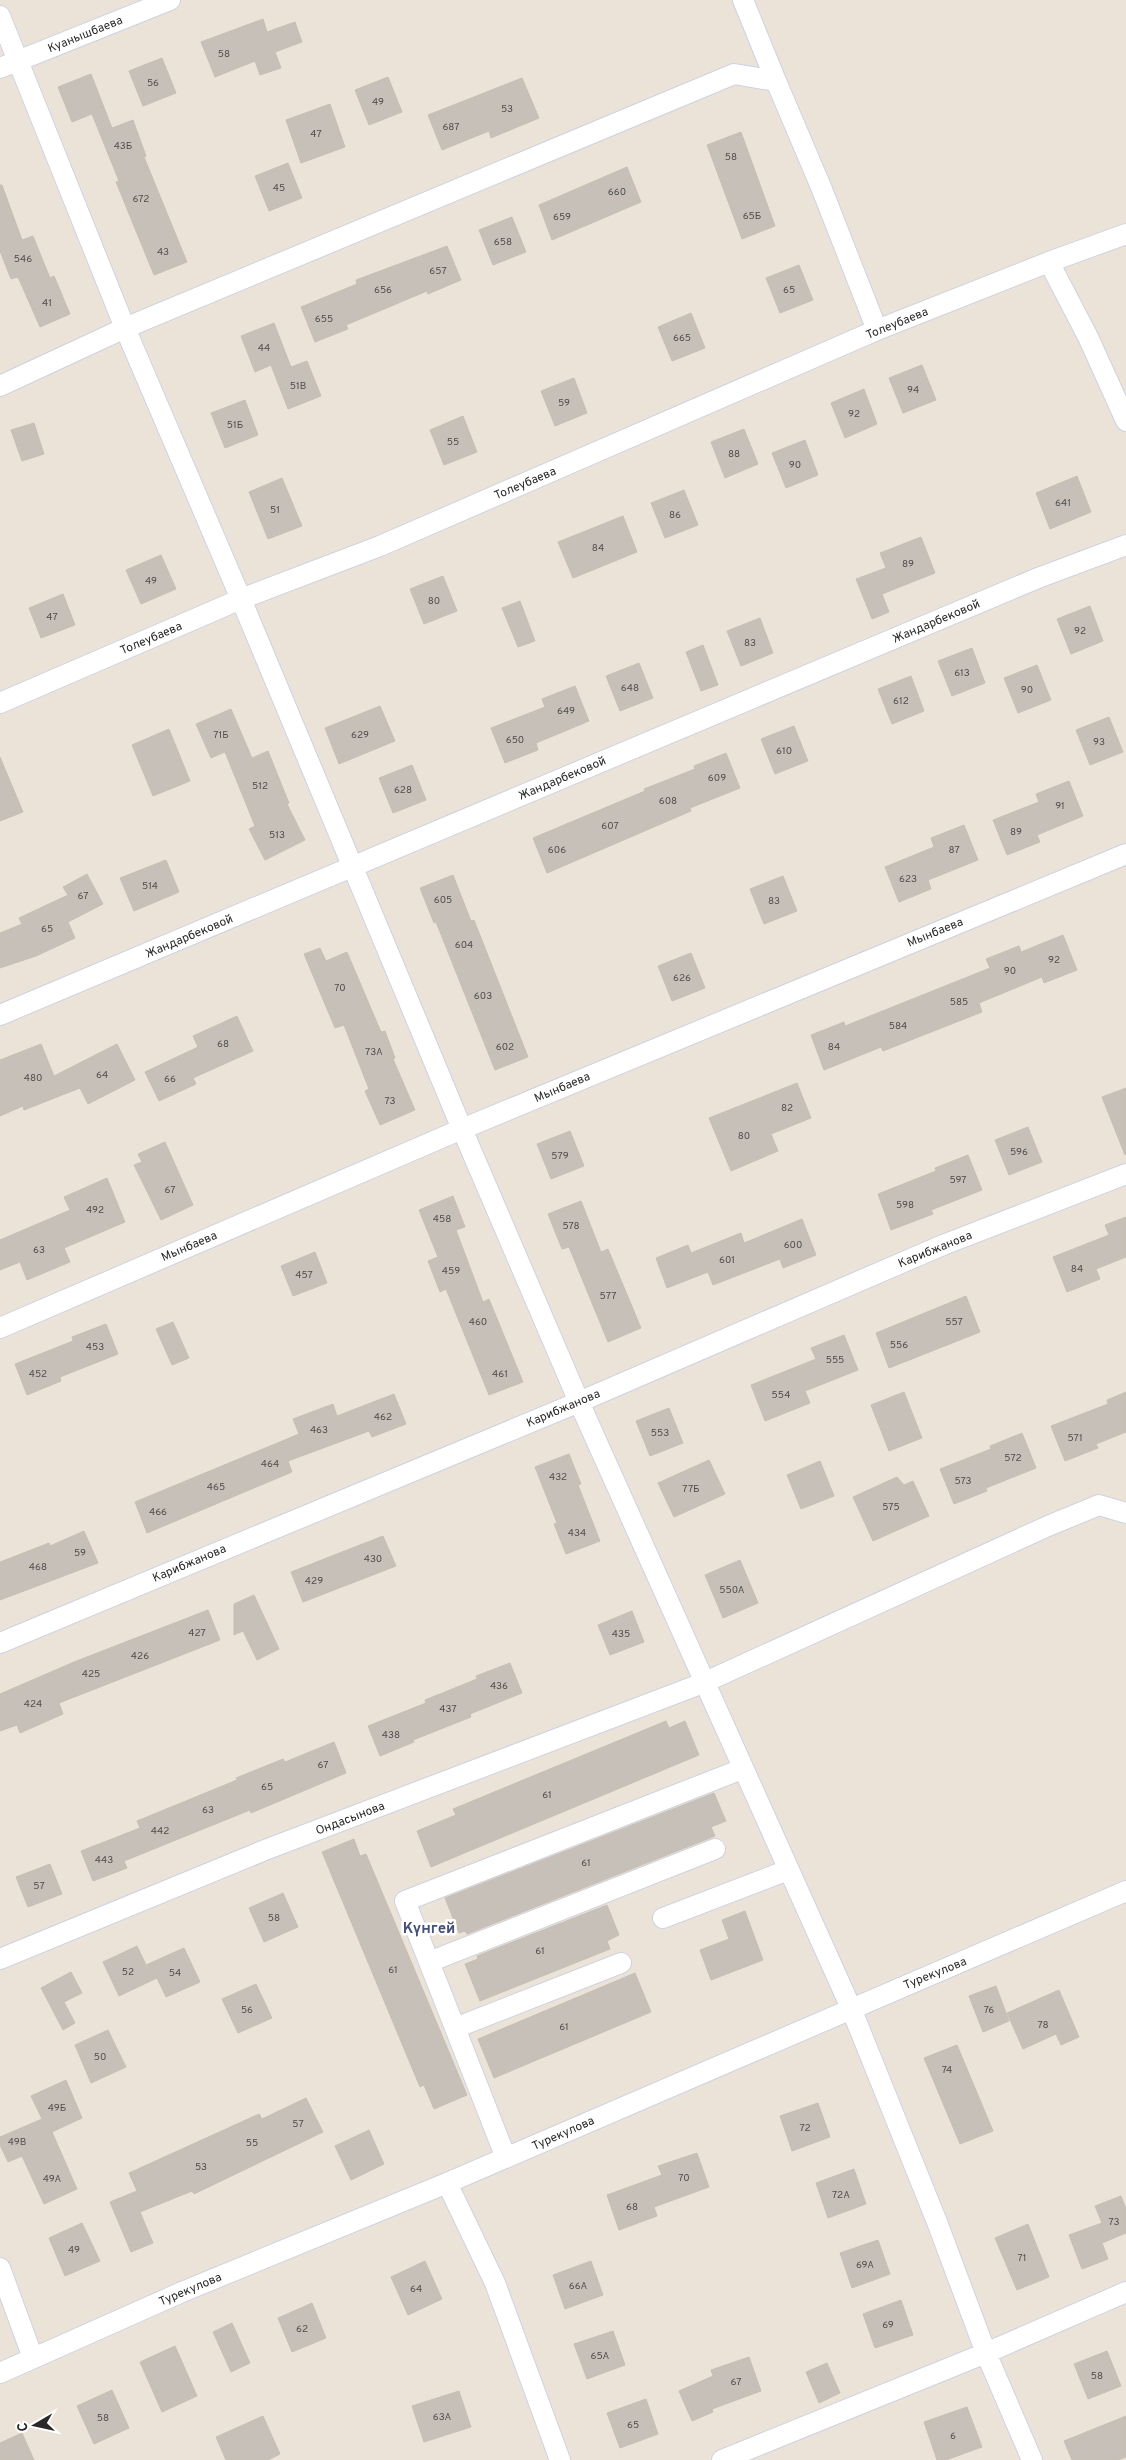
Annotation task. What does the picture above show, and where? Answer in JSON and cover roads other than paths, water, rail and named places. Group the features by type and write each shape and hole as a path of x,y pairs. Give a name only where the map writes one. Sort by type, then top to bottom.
{"street":[{"name":"Куанышбаева","path":"0,68 170,0"},
{"path":"743,0 822,187 877,330"},
{"path":"0,16 125,328 241,599 351,867 462,1129 579,1402 703,1683 850,2008 937,2222 986,2354 1032,2460"},
{"path":"0,386 125,328 734,74 776,81"},
{"name":"Толеубаева","path":"0,703 241,599 380,546 877,330 1049,262 1126,234"},
{"path":"1049,262 1100,363 1126,421"},
{"name":"Жандарбековой","path":"0,1015 1038,578 1126,545"},
{"name":"Мынбаева","path":"0,1328 462,1129 1126,854"},
{"name":"Карибжанова","path":"0,1643 579,1402 943,1245 1126,1174"},
{"name":"Ондасынова","path":"0,1960 265,1850 703,1683 1048,1526 1099,1505 1126,1513"},
{"path":"506,2158 405,1901 742,1769"},
{"path":"429,1962 715,1849"},
{"path":"663,1918 788,1870"},
{"name":"Турекулова","path":"0,2373 182,2292 506,2158 850,2008 975,1957 1126,1891"},
{"path":"455,2028 621,1963"},
{"path":"447,2183 495,2283 560,2460"},
{"path":"0,2268 33,2358"},
{"path":"722,2460 986,2354 1126,2292"}],"district":[{"name":"Күнгей","path":"429,1928"}]}
